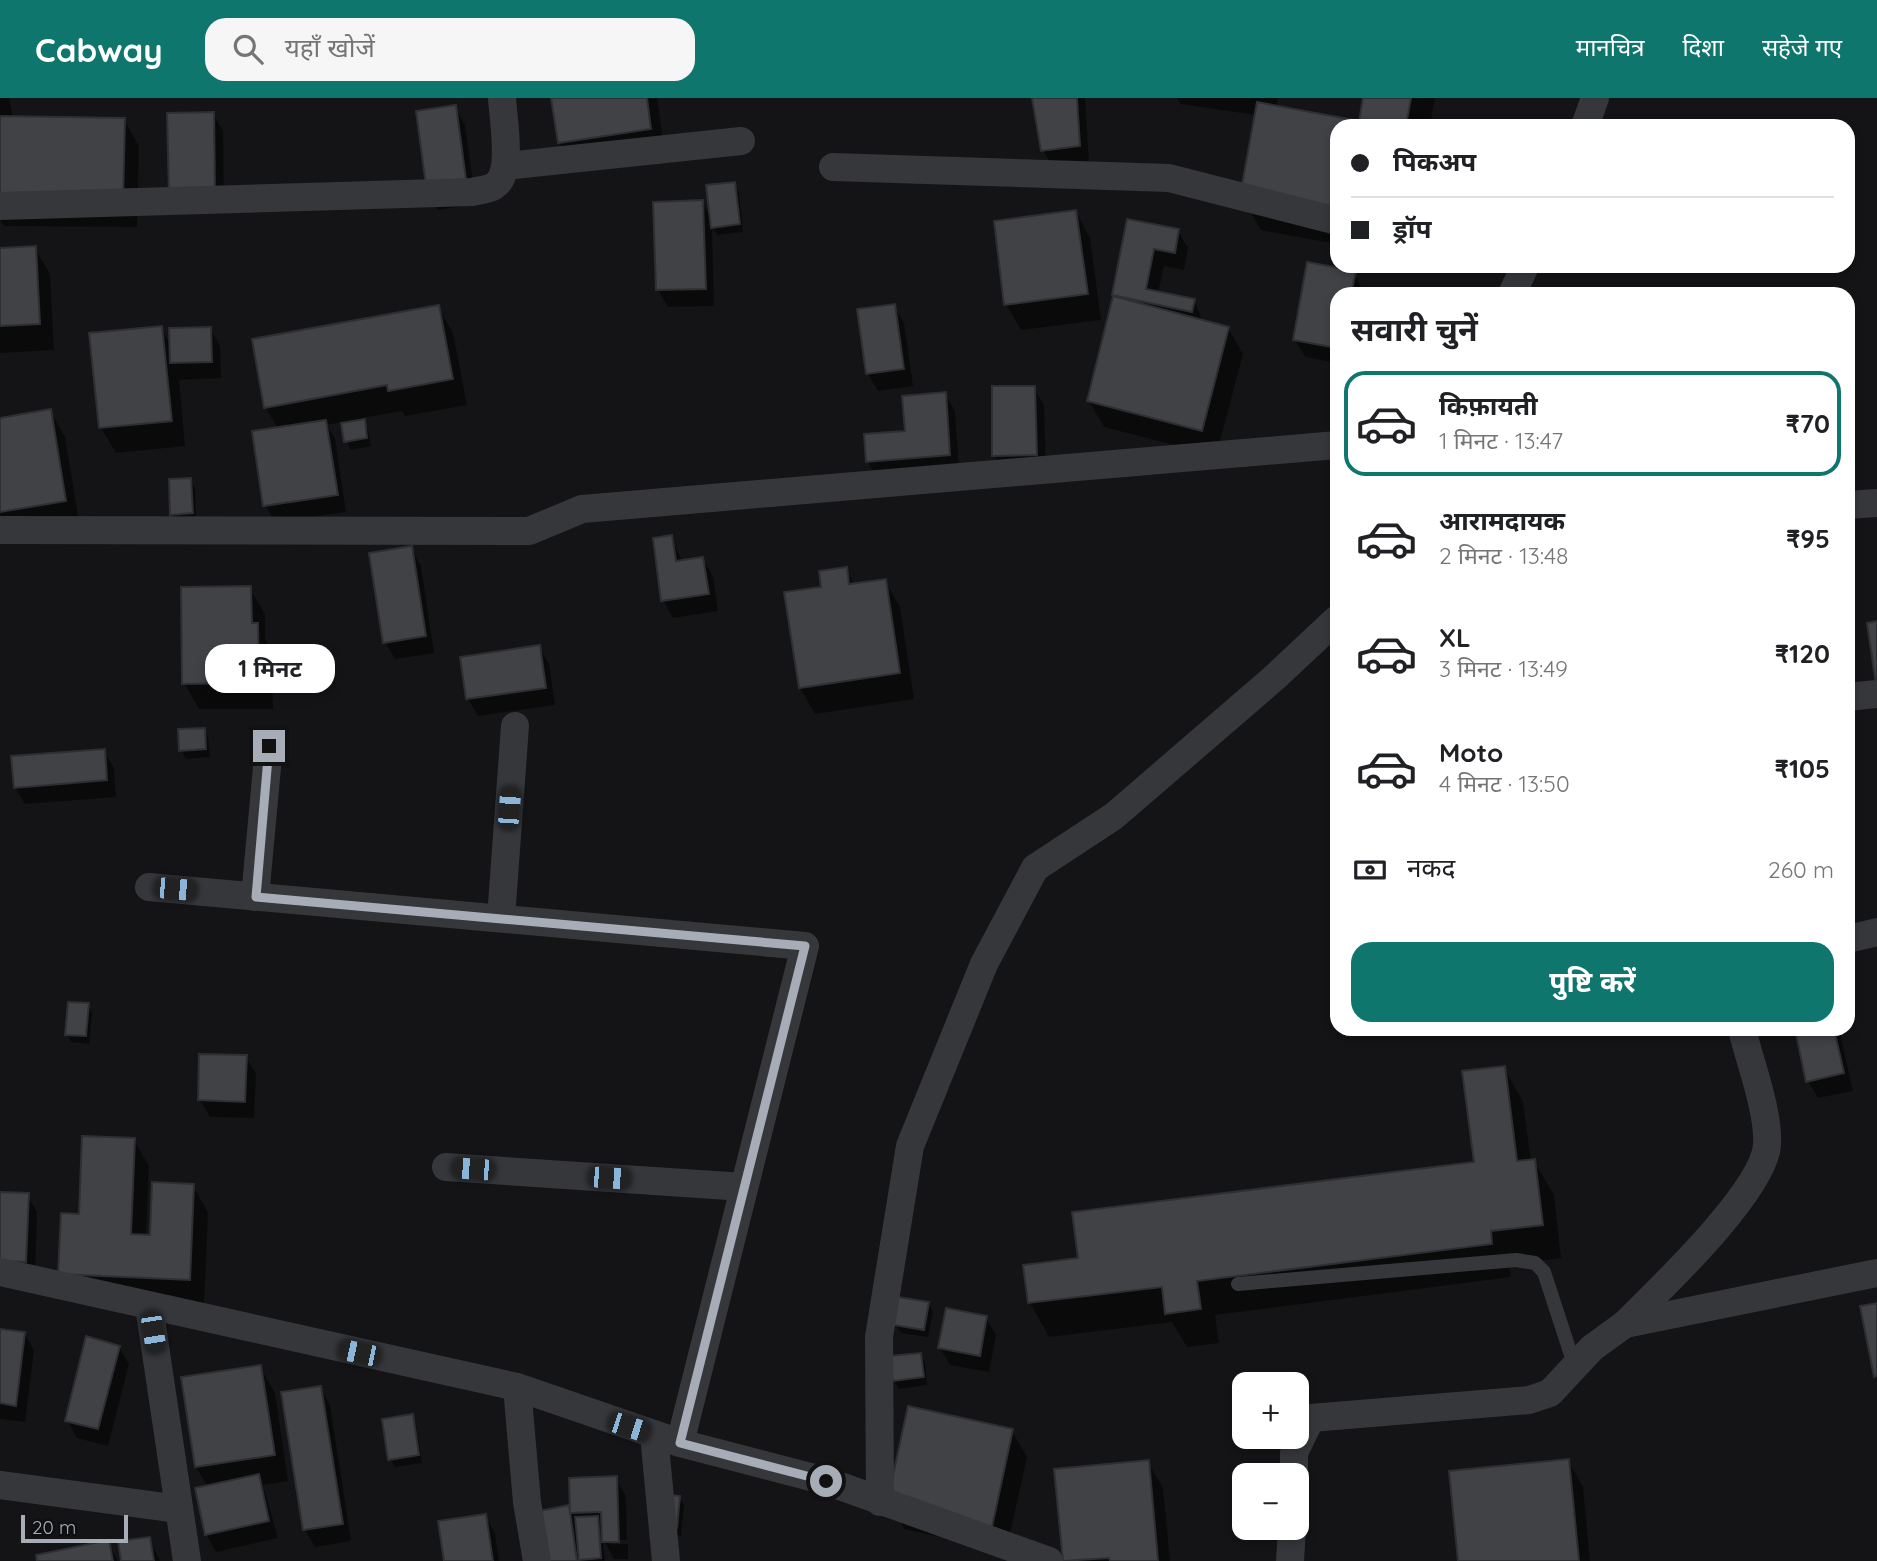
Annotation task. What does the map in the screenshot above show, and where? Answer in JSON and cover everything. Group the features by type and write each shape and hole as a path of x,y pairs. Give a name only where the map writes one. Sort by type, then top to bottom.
{"street":[{"path":"0,206 472,192 492,188 502,180 506,166 502,98"},
{"path":"1588,119 1595,98"},
{"path":"506,166 741,141"},
{"path":"833,167 1169,178 1330,219"},
{"path":"0,530 529,531 582,509 1330,446"},
{"path":"1855,505 1877,503"},
{"path":"880,1502 879,1337 910,1146 984,964 1035,868 1114,816 1274,678 1330,626"},
{"path":"1855,696 1877,694"},
{"path":"501,918 515,726"},
{"path":"256,897 269,746"},
{"path":"149,887 805,946 744,1187 675,1441 666,1561"},
{"path":"1855,937 1877,932"},
{"path":"1294,1463 1294,1453 1311,1418 1529,1400 1550,1393 1592,1348 1625,1324 1695,1254 1756,1176 1767,1146 1764,1119 1744,1036"},
{"path":"446,1167 744,1187"},
{"path":"0,1272 517,1387 675,1441 826,1481 1049,1561"},
{"path":"1625,1324 1877,1273"},
{"path":"149,1306 187,1561"},
{"path":"517,1387 527,1502 537,1561"},
{"path":"0,1485 179,1509"},
{"path":"1290,1561 1292,1540"}],"lane":[{"path":"1238,1284 1516,1259 1535,1263 1544,1272 1574,1367"}],"building":[{"path":"551,98 647,98 651,129 558,143"},
{"path":"1032,98 1077,98 1080,146 1041,151"},
{"path":"1363,98 1411,98 1407,119 1359,119"},
{"path":"1257,102 1348,119 1330,119 1330,213 1240,196"},
{"path":"456,105 467,187 427,193 416,111"},
{"path":"214,112 215,194 169,195 167,113"},
{"path":"0,116 125,118 123,202 0,200"},
{"path":"735,182 740,224 711,228 706,185"},
{"path":"703,200 706,289 656,290 653,202"},
{"path":"1076,210 1088,294 1004,305 994,221"},
{"path":"1127,219 1179,229 1175,253 1154,249 1146,289 1195,299 1192,312 1112,295"},
{"path":"36,246 40,324 0,326 0,248"},
{"path":"1307,262 1330,266 1330,273 1356,273 1353,287 1330,287 1330,347 1293,340"},
{"path":"1113,296 1229,327 1202,431 1087,401"},
{"path":"895,304 904,369 866,374 857,309"},
{"path":"439,305 453,379 388,391 387,385 264,408 252,339"},
{"path":"162,326 172,421 99,428 89,333"},
{"path":"211,327 212,362 170,363 169,328"},
{"path":"992,386 1035,386 1037,455 992,456"},
{"path":"946,392 950,455 866,462 864,434 905,431 902,396"},
{"path":"51,409 66,501 0,512 0,418"},
{"path":"365,419 367,438 344,442 341,423"},
{"path":"326,420 338,495 263,506 252,431"},
{"path":"191,478 193,513 170,515 169,479"},
{"path":"672,535 676,561 703,557 709,594 661,601 653,538"},
{"path":"412,546 426,636 383,643 369,553"},
{"path":"847,567 849,584 886,579 900,673 799,688 784,592 821,587 819,571"},
{"path":"251,586 252,623 258,623 259,683 182,684 181,587"},
{"path":"1877,621 1877,691 1867,623"},
{"path":"540,645 546,688 466,699 460,657"},
{"path":"205,728 206,749 179,751 178,729"},
{"path":"105,749 107,780 14,788 11,756"},
{"path":"68,1002 89,1003 86,1036 65,1035"},
{"path":"1796,1036 1836,1036 1844,1073 1806,1082"},
{"path":"199,1054 247,1055 245,1102 198,1100"},
{"path":"1505,1066 1517,1161 1535,1159 1543,1225 1491,1231 1492,1244 1197,1281 1201,1309 1165,1314 1162,1287 1028,1303 1023,1265 1078,1258 1072,1212 1474,1162 1462,1071"},
{"path":"82,1136 135,1138 131,1234 150,1235 152,1182 194,1184 190,1280 58,1274 61,1213 79,1214"},
{"path":"0,1192 29,1193 26,1262 0,1261"},
{"path":"898,1297 929,1302 924,1330 894,1325"},
{"path":"1877,1303 1877,1376 1874,1377 1860,1306"},
{"path":"946,1308 987,1316 980,1356 938,1348"},
{"path":"0,1329 25,1332 16,1406 0,1403"},
{"path":"86,1336 120,1346 98,1429 65,1421"},
{"path":"921,1353 924,1377 893,1381 890,1356"},
{"path":"261,1365 275,1455 195,1467 181,1377"},
{"path":"321,1386 343,1524 303,1530 281,1392"},
{"path":"908,1406 1013,1429 992,1527 887,1503"},
{"path":"413,1414 419,1455 388,1460 382,1419"},
{"path":"1569,1459 1579,1561 1458,1561 1449,1471"},
{"path":"1149,1460 1158,1561 1110,1561 1109,1558 1063,1561 1054,1469"},
{"path":"259,1474 269,1521 205,1535 195,1488"},
{"path":"617,1476 619,1542 602,1542 601,1512 570,1513 569,1478"},
{"path":"664,1494 680,1496 677,1528 660,1526"},
{"path":"569,1505 577,1561 540,1561 535,1512"},
{"path":"486,1514 493,1561 444,1561 438,1521"},
{"path":"598,1516 601,1558 579,1560 575,1517"},
{"path":"150,1537 154,1561 121,1561 118,1541"},
{"path":"109,1540 113,1561 37,1561 36,1555"}],"route":[{"path":"269,746 256,897 805,946 680,1443 826,1481"}]}
